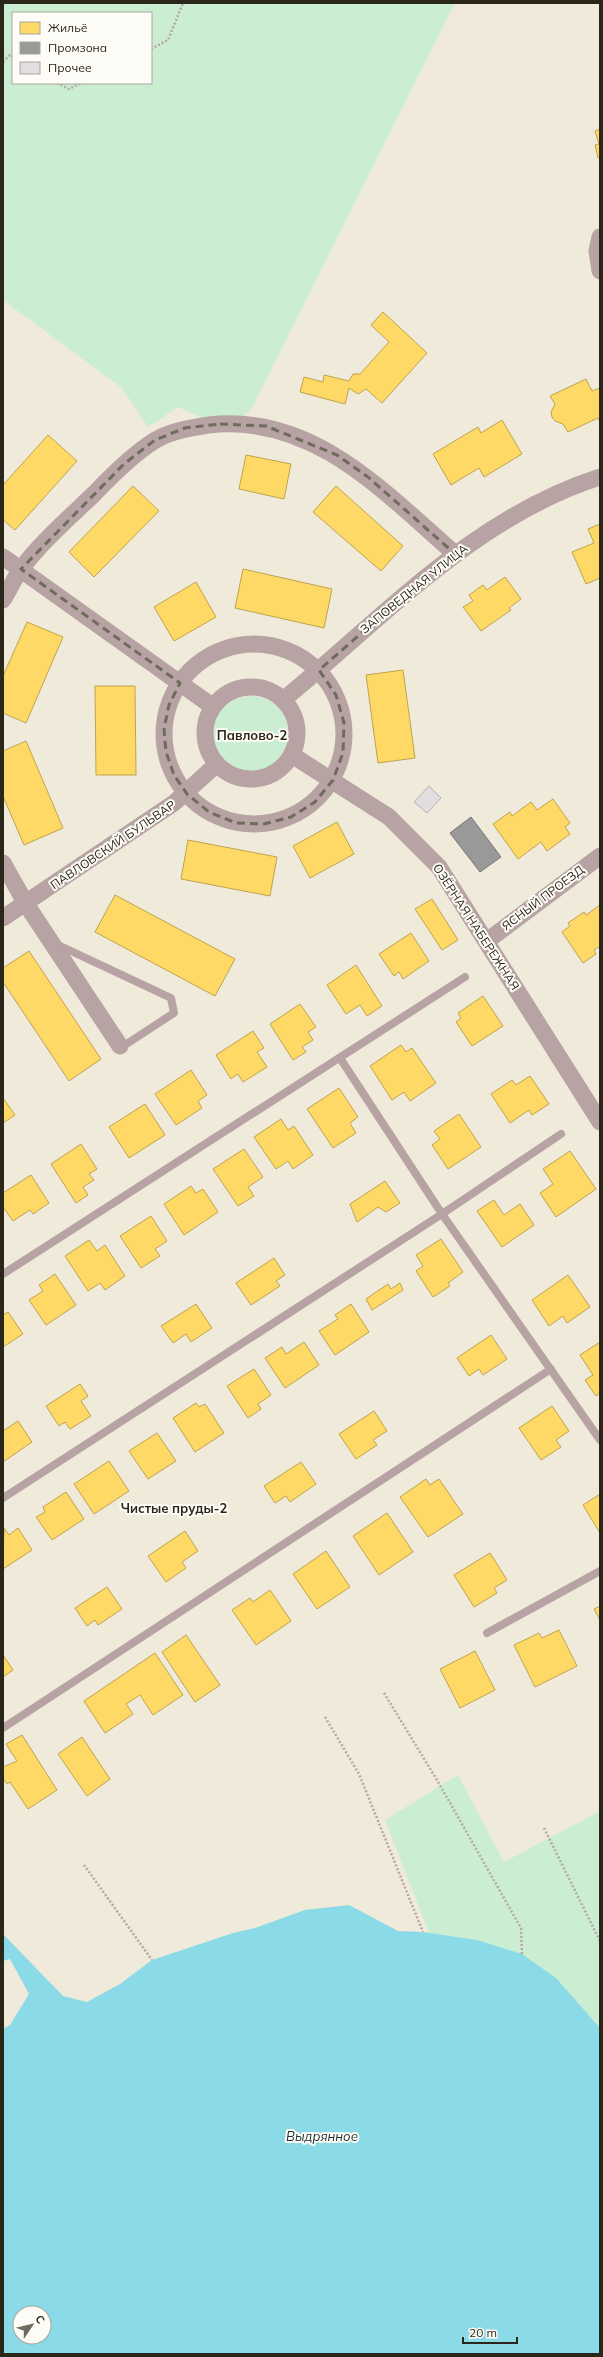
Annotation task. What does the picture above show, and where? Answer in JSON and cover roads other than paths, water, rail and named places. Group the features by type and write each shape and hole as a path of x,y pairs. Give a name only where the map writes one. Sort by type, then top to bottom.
{"street":[{"path":"600,237 597,251 600,271"},
{"path":"3,600 21,569 54,532 118,469 155,440 185,428 220,424 266,426 337,455 368,477 454,553"},
{"name":"ЗАПОВЕДНАЯ УЛИЦА","path":"284,699 454,553 530,506 600,476"},
{"path":"3,557 212,706"},
{"path":"262,644 293,652 319,670 336,695 344,723 343,753 333,780 315,802 291,817 264,824 236,823 209,812 187,794 171,767 166,752 164,729 168,706 180,683 201,661 230,647 262,644"},
{"path":"255,686 270,690 284,699 293,712 298,726 297,741 292,755 281,769 265,777 248,779 231,775 217,764 208,751 204,736 206,720 212,706 224,695 238,688 255,686"},
{"name":"ОЗЁРНАЯ НАБЕРЕЖНАЯ","path":"292,755 389,817 439,867 600,1122"},
{"name":"ПАВЛОВСКИЙ БУЛЬВАР","path":"3,918 26,904 187,794 217,764"},
{"name":"ЯСНЫЙ ПРОЕЗД","path":"487,941 600,856"},
{"path":"3,863 26,904 120,1046"}],"lane":[{"path":"51,942 171,998 174,1014 128,1043 120,1046"},
{"path":"3,1274 465,977"},
{"path":"340,1058 442,1214 600,1440"},
{"path":"3,1498 442,1214 561,1134"},
{"path":"3,1728 551,1369"},
{"path":"487,1633 600,1571"}],"water":[{"name":"Выдрянное","path":"349,1905 398,1931 423,1932 477,1940 522,1954 556,1978 600,2028 600,2354 3,2354 3,2029 10,2025 29,1994 10,1959 3,1961 3,1934 63,1996 87,2002 120,1984 152,1960 233,1933 255,1928 305,1910"}],"district":[{"name":"Павлово-2","path":"252,735"},
{"name":"Чистые пруды-2","path":"174,1508"}]}
